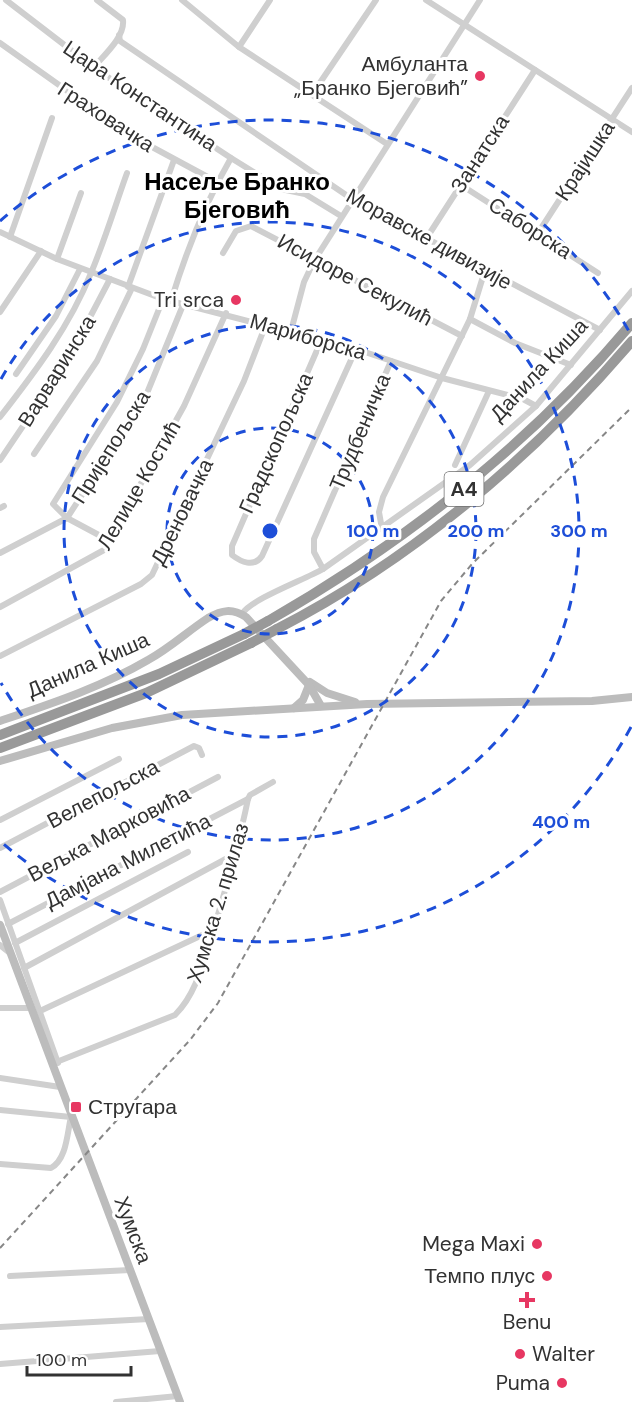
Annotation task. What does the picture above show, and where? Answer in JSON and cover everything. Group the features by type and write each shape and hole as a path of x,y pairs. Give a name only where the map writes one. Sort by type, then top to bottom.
{"highway":[{"name":"A4","path":"0,748 155,689 247,639 268,621 362,565 466,488 549,413 632,323"},
{"name":"A4","path":"0,735 277,629 365,577 462,507 550,428 632,340"}],"street":[{"name":"Цара Константина","path":"6,0 94,68 231,159 281,189 305,194 341,216"},
{"path":"94,68 119,35 123,20 97,0"},
{"path":"182,0 239,47 313,93 387,144"},
{"path":"239,47 270,0"},
{"path":"313,93 376,0"},
{"path":"426,0 632,132"},
{"path":"291,332 304,282 314,261 480,0"},
{"name":"Моравске дивизије","path":"119,35 120,41 352,199 600,330"},
{"name":"Граховачка","path":"0,44 128,134 217,182"},
{"name":"Занатска","path":"426,239 535,70"},
{"name":"Крајишка","path":"538,233 632,88"},
{"path":"10,237 52,118"},
{"path":"171,301 188,249 217,182 231,159"},
{"path":"34,454 96,361 130,287 174,160"},
{"path":"0,417 52,348 92,272 127,172"},
{"name":"Саборска","path":"461,185 598,273"},
{"path":"57,259 81,194"},
{"name":"Исидоре Секулић","path":"223,253 236,231 247,226 256,228 314,261 462,336"},
{"name":"Мариборска","path":"0,232 57,259 163,299 356,349 442,378 523,399 536,406"},
{"path":"0,312 41,251"},
{"path":"16,374 56,316 80,268"},
{"path":"382,529 379,512 383,497 470,319 485,270"},
{"name":"Варваринска","path":"0,460 68,361 110,279"},
{"name":"Данила Киша","path":"0,721 58,701 130,670 162,652 218,613 231,610 242,614 253,602 299,583 382,529 464,471 536,406 632,291"},
{"path":"110,542 67,518 54,508 55,500 117,402 143,349 163,299"},
{"name":"Пријепољска","path":"0,553 67,518 145,398 183,304"},
{"name":"Лелице Костић","path":"0,607 96,557 110,542 184,406 226,314"},
{"path":"470,319 515,343 571,364"},
{"name":"Дреновачка","path":"0,656 141,584 152,575 244,381 266,324"},
{"name":"Градскопољска","path":"321,340 232,546 232,555 244,562 253,563 261,559 356,349"},
{"name":"Трудбеничка","path":"323,569 314,552 314,539 391,361"},
{"path":"455,465 489,391"},
{"path":"242,614 309,685 321,706"},
{"path":"299,674 327,693 367,704"},
{"path":"293,708 303,700 309,685"},
{"path":"0,761 57,742 145,721 182,715 367,704 632,699"},
{"name":"Велепољска","path":"0,848 194,746 199,748 202,755"},
{"path":"0,819 119,759"},
{"name":"Вељка Марковића","path":"0,892 218,777"},
{"name":"Хумска 2. прилаз","path":"59,1061 176,1015 185,1005 199,976 235,854 248,799 250,795 273,782"},
{"name":"Дамјана Милетића","path":"4,925 248,799"},
{"path":"15,943 188,852"},
{"path":"24,968 235,854"},
{"name":"Хумска","path":"0,900 10,954 179,1399"},
{"name":"Хумска","path":"4,925 15,943 59,1061"},
{"path":"40,1011 213,930"},
{"name":"Хумска","path":"0,945 10,954"},
{"path":"0,1008 30,1008"},
{"path":"54,1071 59,1061"},
{"path":"0,1078 60,1087"},
{"path":"0,1110 71,1117 62,1156 55,1166 51,1168 0,1164"},
{"path":"9,1276 130,1270"},
{"path":"0,1327 149,1319"},
{"path":"0,1364 160,1351"},
{"path":"116,1402 179,1399"}],"railway":[{"path":"0,1248 190,1040 218,1003 441,601 472,564 632,407"}],"place":[{"name":"Амбуланта „Бранко Бјеговић”","path":"480,76"},
{"name":"Tri srca","path":"236,300"},
{"name":"Стругара","path":"76,1107"},
{"name":"Mega Maxi","path":"537,1244"},
{"name":"Темпо плус","path":"547,1276"},
{"name":"Benu","path":"527,1300"},
{"name":"Walter","path":"520,1354"},
{"name":"Puma","path":"562,1383"}],"district":[{"name":"Насеље Бранко Бјеговић","path":"237,195"}]}
